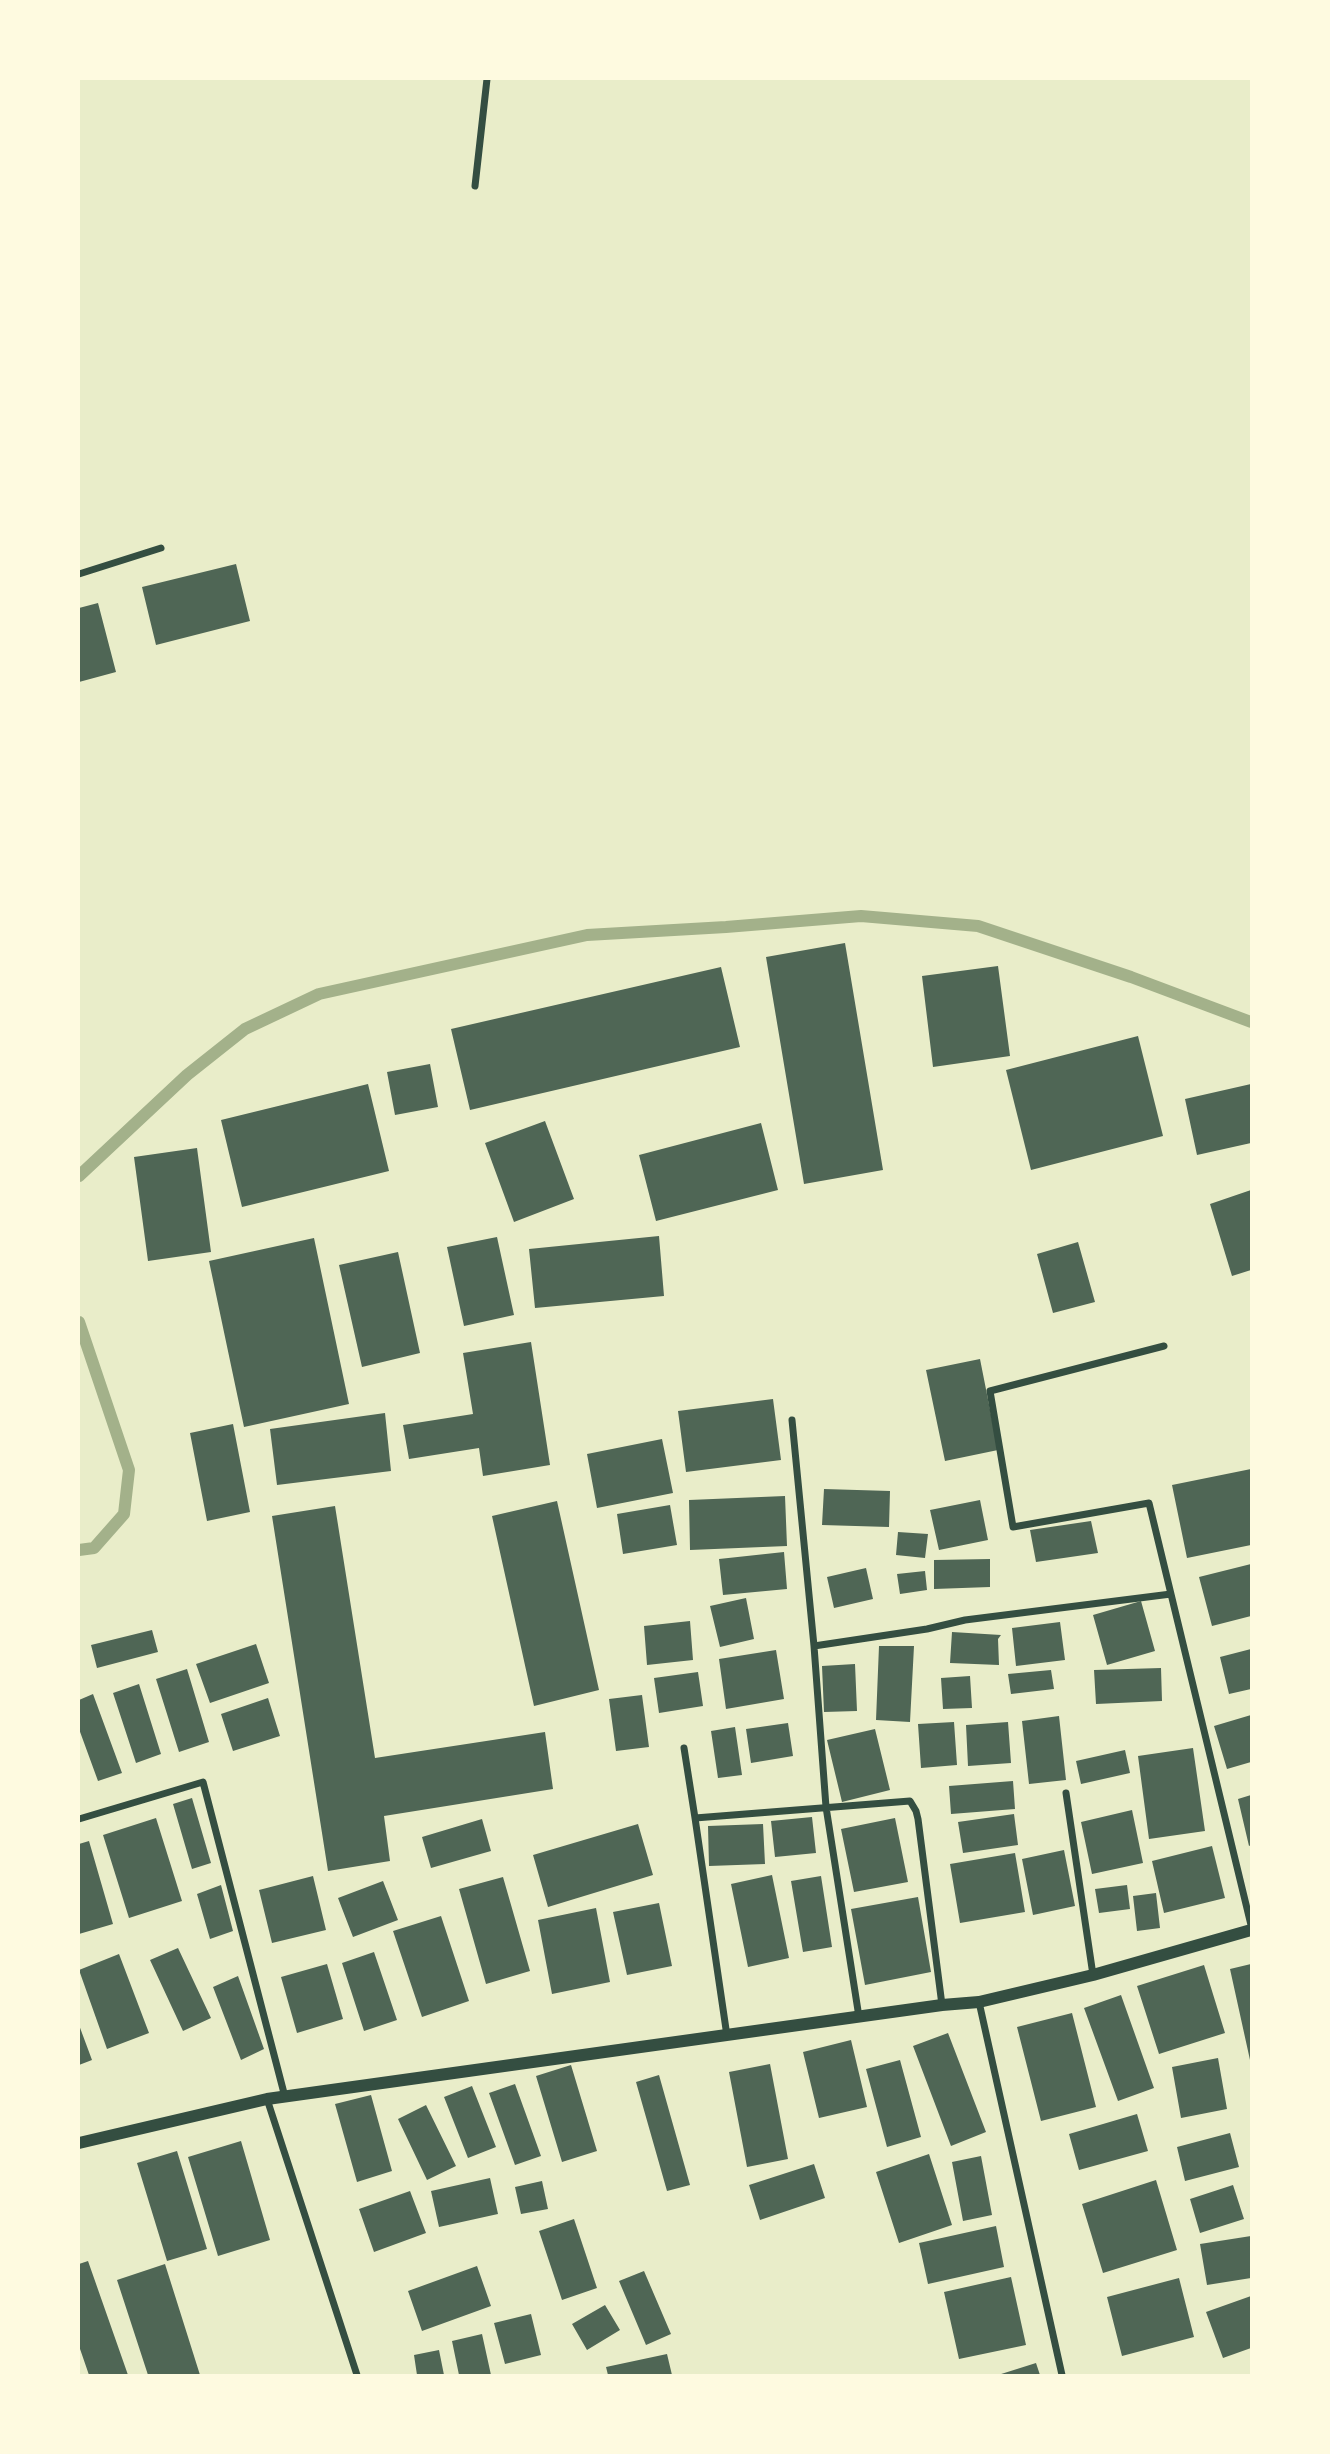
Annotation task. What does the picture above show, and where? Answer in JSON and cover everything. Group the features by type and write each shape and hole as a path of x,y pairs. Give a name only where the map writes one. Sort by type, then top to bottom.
{"street":[{"path":"474,186 487,79"},
{"path":"79,574 161,548"},
{"path":"1164,1346 990,1391 1013,1527 1149,1503 1251,1924"},
{"path":"792,1420 814,1646 826,1807 859,2018"},
{"path":"814,1646 927,1629 965,1620 1171,1594"},
{"path":"684,1748 727,2036"},
{"path":"79,1819 203,1782 285,2097"},
{"path":"1066,1793 1093,1975"},
{"path":"695,1818 905,1800 914,1805 942,2006"},
{"path":"79,2143 267,2099 979,2002 1093,1975 1251,1930"},
{"path":"979,2002 1062,2375"},
{"path":"267,2099 357,2375"}],"building":[{"path":"236,564 250,621 156,645 142,587"},
{"path":"98,603 116,672 79,682 79,608"},
{"path":"845,943 883,1170 804,1184 766,957"},
{"path":"998,966 1010,1056 933,1067 922,976"},
{"path":"721,967 740,1047 470,1110 451,1029"},
{"path":"1138,1036 1163,1136 1031,1170 1006,1070"},
{"path":"430,1064 438,1107 395,1115 387,1072"},
{"path":"368,1084 389,1171 242,1207 221,1120"},
{"path":"1251,1084 1251,1143 1197,1155 1185,1099"},
{"path":"545,1121 574,1199 514,1222 485,1143"},
{"path":"761,1123 778,1190 656,1221 639,1155"},
{"path":"197,1148 211,1252 148,1261 134,1157"},
{"path":"1251,1190 1251,1270 1232,1276 1210,1204"},
{"path":"659,1236 664,1296 535,1308 529,1249"},
{"path":"497,1237 514,1315 464,1326 447,1247"},
{"path":"314,1238 349,1404 244,1427 209,1261"},
{"path":"1078,1242 1095,1302 1053,1313 1037,1254"},
{"path":"398,1252 420,1353 362,1367 339,1265"},
{"path":"531,1342 550,1465 483,1476 479,1448 409,1459 403,1425 473,1414 463,1353"},
{"path":"980,1359 998,1450 945,1461 926,1370"},
{"path":"773,1399 781,1460 686,1472 678,1411"},
{"path":"385,1413 391,1471 277,1485 270,1429"},
{"path":"233,1424 250,1512 207,1521 190,1433"},
{"path":"662,1439 673,1493 597,1508 587,1454"},
{"path":"1251,1469 1251,1545 1187,1558 1172,1485"},
{"path":"824,1489 890,1491 889,1527 822,1525"},
{"path":"785,1496 787,1546 690,1550 689,1500"},
{"path":"980,1500 988,1540 939,1550 930,1510"},
{"path":"557,1501 599,1690 534,1706 492,1516"},
{"path":"670,1505 677,1545 623,1554 617,1514"},
{"path":"335,1506 375,1758 545,1732 553,1789 384,1816 390,1861 328,1871 272,1516"},
{"path":"1091,1521 1098,1553 1036,1562 1030,1530"},
{"path":"898,1532 928,1534 925,1558 896,1555"},
{"path":"784,1552 787,1589 723,1595 719,1559"},
{"path":"990,1559 990,1587 934,1589 934,1560"},
{"path":"1251,1564 1251,1616 1212,1626 1199,1577"},
{"path":"866,1568 873,1599 834,1608 827,1577"},
{"path":"925,1571 927,1590 900,1594 897,1574"},
{"path":"746,1598 754,1639 720,1647 710,1606"},
{"path":"1141,1601 1155,1651 1107,1665 1093,1615"},
{"path":"690,1621 693,1660 647,1665 644,1626"},
{"path":"1060,1622 1065,1660 1016,1666 1012,1628"},
{"path":"152,1630 158,1652 97,1668 91,1645"},
{"path":"952,1632 1001,1635 998,1639 999,1665 950,1663"},
{"path":"256,1644 269,1683 210,1703 196,1664"},
{"path":"879,1646 914,1646 910,1722 876,1720"},
{"path":"1251,1649 1251,1689 1229,1694 1220,1657"},
{"path":"776,1650 784,1699 726,1709 719,1659"},
{"path":"855,1664 857,1711 824,1712 822,1666"},
{"path":"1161,1668 1162,1701 1096,1704 1094,1670"},
{"path":"187,1669 209,1742 179,1752 156,1679"},
{"path":"1051,1670 1054,1689 1011,1694 1008,1674"},
{"path":"698,1672 703,1706 659,1713 654,1678"},
{"path":"970,1676 972,1708 943,1709 941,1678"},
{"path":"139,1684 161,1754 136,1763 113,1693"},
{"path":"93,1694 122,1773 98,1781 79,1729 79,1700"},
{"path":"642,1695 649,1747 616,1751 609,1699"},
{"path":"268,1698 280,1736 233,1751 221,1714"},
{"path":"1251,1715 1251,1762 1227,1769 1214,1726"},
{"path":"1059,1716 1066,1780 1029,1784 1022,1721"},
{"path":"954,1722 957,1765 921,1768 918,1724"},
{"path":"1008,1722 1011,1763 968,1766 966,1725"},
{"path":"788,1723 793,1756 751,1763 746,1729"},
{"path":"735,1727 742,1775 718,1778 711,1731"},
{"path":"875,1729 890,1790 842,1802 827,1740"},
{"path":"1193,1748 1205,1831 1149,1839 1138,1756"},
{"path":"1125,1750 1130,1773 1081,1784 1076,1761"},
{"path":"1013,1781 1015,1809 951,1814 949,1786"},
{"path":"1251,1795 1251,1845 1249,1846 1238,1799"},
{"path":"192,1798 211,1863 192,1869 173,1804"},
{"path":"1132,1810 1143,1863 1092,1874 1081,1822"},
{"path":"1014,1814 1018,1845 963,1853 958,1822"},
{"path":"812,1817 816,1853 775,1857 771,1821"},
{"path":"156,1818 182,1901 129,1918 103,1835"},
{"path":"895,1818 908,1882 854,1892 841,1829"},
{"path":"482,1819 491,1851 431,1868 422,1837"},
{"path":"638,1824 653,1875 548,1907 533,1855"},
{"path":"763,1824 765,1864 709,1866 708,1826"},
{"path":"89,1841 113,1924 79,1934 79,1844"},
{"path":"1212,1846 1225,1898 1164,1913 1152,1861"},
{"path":"1064,1850 1075,1906 1033,1915 1022,1859"},
{"path":"1015,1853 1025,1912 960,1923 950,1864"},
{"path":"772,1875 789,1958 748,1967 731,1884"},
{"path":"313,1876 326,1930 272,1943 259,1890"},
{"path":"821,1876 832,1947 803,1952 791,1881"},
{"path":"503,1877 530,1971 486,1984 459,1889"},
{"path":"383,1881 398,1920 353,1937 338,1898"},
{"path":"221,1885 233,1931 210,1939 197,1894"},
{"path":"1127,1885 1130,1909 1099,1913 1095,1889"},
{"path":"1156,1893 1160,1928 1137,1931 1133,1896"},
{"path":"918,1897 931,1972 865,1985 851,1909"},
{"path":"659,1903 672,1966 627,1975 613,1912"},
{"path":"596,1908 610,1982 552,1994 538,1920"},
{"path":"441,1916 469,2001 422,2017 393,1931"},
{"path":"178,1948 211,2018 183,2031 150,1960"},
{"path":"374,1952 397,2020 364,2031 342,1963"},
{"path":"119,1954 149,2033 107,2049 79,1970"},
{"path":"327,1964 343,2019 297,2033 281,1977"},
{"path":"1251,1964 1251,2060 1250,2060 1230,1969"},
{"path":"1204,1965 1225,2033 1159,2054 1137,1986"},
{"path":"238,1976 264,2049 241,2060 213,1987"},
{"path":"1121,1995 1154,2088 1118,2101 1084,2008"},
{"path":"1072,2013 1096,2107 1041,2121 1017,2027"},
{"path":"79,2025 92,2060 79,2065"},
{"path":"948,2033 986,2132 951,2146 913,2046"},
{"path":"851,2040 867,2107 819,2118 803,2052"},
{"path":"1218,2058 1227,2109 1181,2118 1172,2067"},
{"path":"900,2060 921,2137 887,2147 866,2069"},
{"path":"770,2064 788,2159 747,2167 729,2072"},
{"path":"571,2065 597,2151 562,2162 536,2076"},
{"path":"659,2075 690,2185 667,2191 636,2082"},
{"path":"515,2084 541,2156 515,2165 489,2093"},
{"path":"472,2086 496,2147 468,2158 444,2097"},
{"path":"371,2095 392,2171 357,2182 335,2104"},
{"path":"426,2105 456,2166 427,2180 398,2119"},
{"path":"1137,2114 1148,2151 1079,2170 1069,2134"},
{"path":"1230,2133 1239,2167 1185,2181 1177,2147"},
{"path":"241,2141 270,2240 218,2256 188,2157"},
{"path":"177,2151 207,2249 167,2261 137,2163"},
{"path":"929,2154 952,2225 899,2243 876,2172"},
{"path":"981,2156 992,2215 963,2221 952,2162"},
{"path":"814,2164 825,2198 760,2220 749,2185"},
{"path":"490,2178 498,2214 439,2227 431,2191"},
{"path":"1156,2180 1177,2250 1103,2273 1082,2204"},
{"path":"542,2181 548,2209 521,2214 515,2187"},
{"path":"1233,2185 1244,2219 1200,2233 1190,2199"},
{"path":"410,2191 426,2233 374,2252 359,2209"},
{"path":"574,2219 597,2288 562,2300 539,2231"},
{"path":"996,2226 1004,2267 928,2284 919,2243"},
{"path":"1251,2236 1251,2278 1207,2285 1200,2244"},
{"path":"88,2261 128,2375 89,2375 79,2346 79,2264"},
{"path":"165,2264 200,2375 148,2375 117,2280"},
{"path":"477,2266 491,2306 422,2331 408,2291"},
{"path":"644,2271 671,2334 646,2345 619,2281"},
{"path":"1011,2277 1026,2345 959,2359 944,2292"},
{"path":"1179,2278 1194,2337 1122,2356 1107,2297"},
{"path":"1251,2296 1251,2348 1223,2358 1206,2312"},
{"path":"605,2305 620,2330 587,2350 572,2324"},
{"path":"531,2314 541,2355 505,2364 494,2323"},
{"path":"482,2334 491,2375 459,2375 452,2341"},
{"path":"439,2350 444,2375 417,2375 414,2355"},
{"path":"667,2354 672,2375 608,2375 606,2367"},
{"path":"1036,2363 1040,2375 998,2375"}],"waterway":[{"path":"79,1176 187,1075 245,1029 319,994 587,935 861,916 978,926 1131,977 1251,1022"},
{"path":"79,1322 129,1470 124,1514 94,1548 79,1550"}]}
